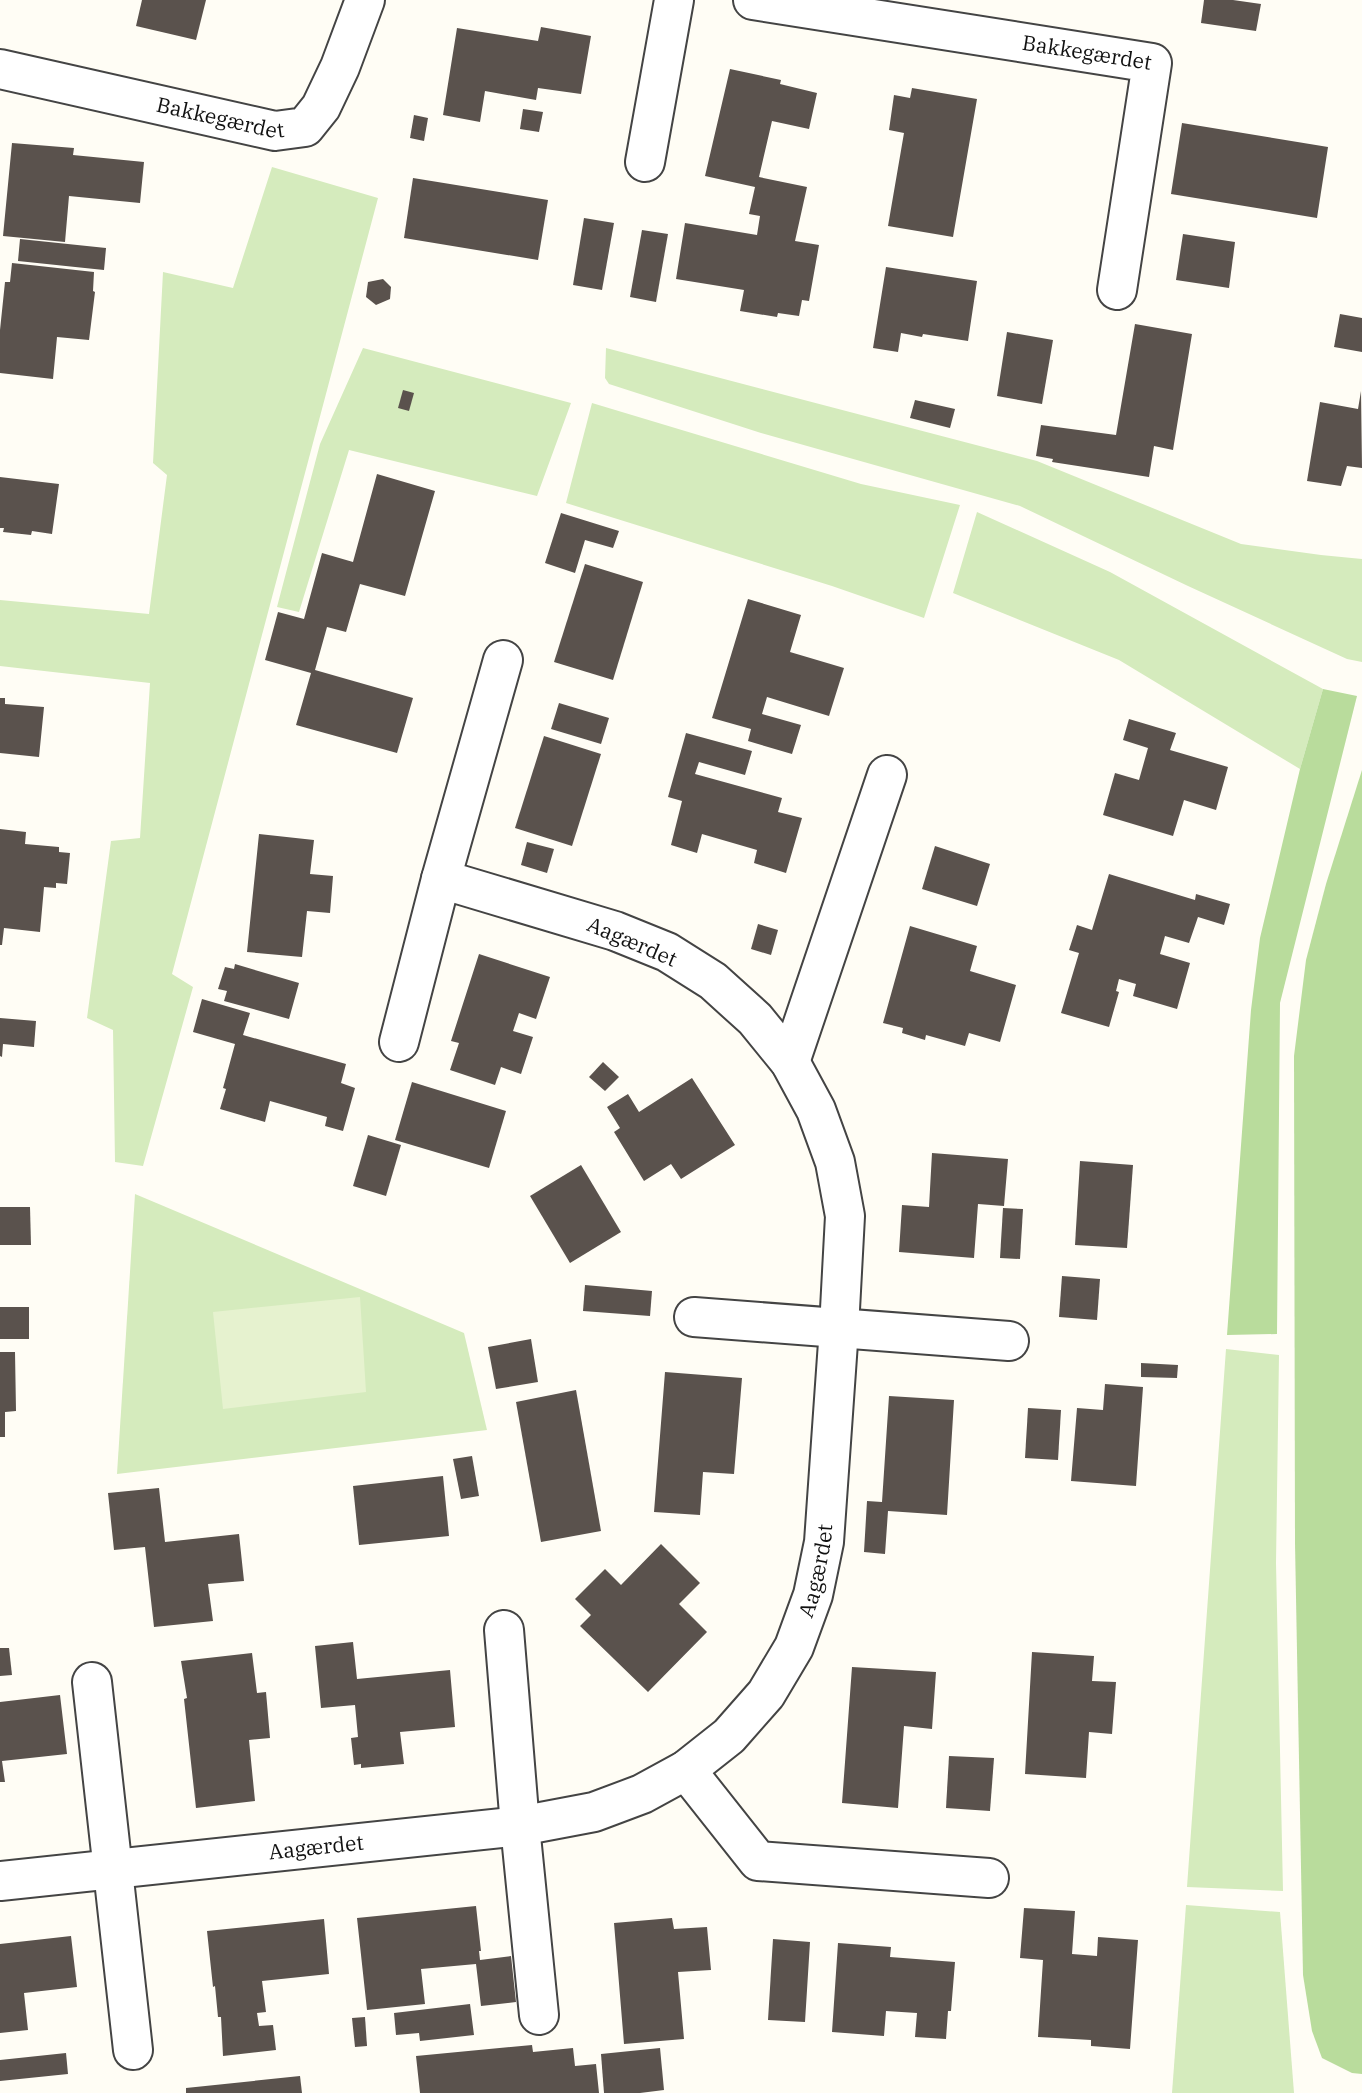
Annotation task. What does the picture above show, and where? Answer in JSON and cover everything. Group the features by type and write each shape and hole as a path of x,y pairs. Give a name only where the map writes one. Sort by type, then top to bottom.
{"street":[{"name":"Bakkegærdet","path":"0,69 275,131 305,127 321,107 340,67 365,0"},
{"path":"645,162 674,0"},
{"name":"Bakkegærdet","path":"753,0 878,10 1152,63 1117,290"},
{"path":"398,1042 503,660"},
{"path":"790,1062 887,775"},
{"name":"Aagærdet","path":"0,1881 520,1826 594,1812 642,1794 686,1770 729,1736 766,1694 794,1647 813,1595 824,1542 845,1216 835,1162 816,1110 790,1062 755,1018 713,981 667,953 615,931 441,879"},
{"path":"694,1317 1009,1341"},
{"path":"504,1630 539,2015"},
{"path":"92,1682 133,2050"},
{"path":"686,1770 758,1860 989,1878"}],"green space":[{"path":"272,167 378,198 172,974 193,987 143,1166 115,1162 113,1030 87,1018 111,841 140,838 150,683 0,666 0,600 149,614 167,475 153,463 163,272 233,288"},
{"path":"363,348 571,403 537,496 349,450 299,612 277,607 320,444"},
{"path":"606,348 1037,461 1241,544 1362,559 1362,662 1347,659 1020,506 761,433 609,384 605,378"},
{"path":"592,403 861,484 960,505 924,618 832,586 566,503"},
{"path":"977,512 1110,572 1323,689 1300,769 1119,660 953,593"},
{"path":"1323,689 1357,696 1280,1003 1277,1334 1227,1335 1251,1010 1260,938 1300,769"},
{"path":"1362,770 1362,2074 1352,2073 1322,2058 1312,2031 1303,1975 1295,1543 1294,1056 1306,960 1326,884"},
{"path":"135,1194 464,1333 487,1430 117,1474"},
{"path":"360,1297 366,1392 223,1409 213,1312"},
{"path":"1226,1349 1279,1355 1276,1563 1283,1891 1187,1887"},
{"path":"1186,1905 1280,1912 1294,2093 1172,2093"}],"building":[{"path":"142,0 206,0 196,40 136,26"},
{"path":"1204,0 1261,4 1256,31 1201,23"},
{"path":"541,27 591,36 581,94 538,88 536,100 485,91 480,122 443,115 457,28 538,41"},
{"path":"730,69 781,80 780,84 817,93 809,129 772,121 759,177 807,187 795,241 819,245 809,301 802,300 799,316 778,313 777,317 740,311 744,290 676,279 685,223 757,235 760,216 749,214 755,187 705,176"},
{"path":"912,88 977,99 953,237 888,226 904,133 889,130 894,95 910,98"},
{"path":"523,109 543,112 539,132 520,129"},
{"path":"414,115 428,118 424,141 410,138"},
{"path":"1182,123 1328,147 1317,218 1171,194"},
{"path":"12,143 74,148 73,155 144,162 140,203 69,196 65,242 3,236"},
{"path":"413,178 548,200 538,260 404,238"},
{"path":"584,218 614,223 602,290 573,285"},
{"path":"642,230 668,234 656,302 630,297"},
{"path":"1183,234 1235,242 1229,288 1176,280"},
{"path":"20,239 106,248 104,270 18,261"},
{"path":"12,263 94,272 95,292 89,340 57,337 53,379 0,373 0,330 5,282 10,282"},
{"path":"886,267 977,281 968,341 901,333 898,352 873,348"},
{"path":"383,279 391,287 390,299 376,305 366,297 368,282"},
{"path":"1340,314 1362,318 1362,352 1334,347"},
{"path":"1135,324 1192,334 1173,450 1154,446 1149,477 1052,462 1053,459 1036,456 1041,425 1116,435"},
{"path":"1007,332 1053,340 1042,404 997,396"},
{"path":"403,390 414,393 409,411 398,408"},
{"path":"1361,391 1362,468 1347,466 1341,486 1307,481 1320,402 1358,409"},
{"path":"915,400 955,409 950,428 910,418"},
{"path":"377,474 435,491 405,596 360,584 346,632 327,627 315,670 413,698 397,753 296,725 311,673 265,660 278,612 304,619 322,553 353,562"},
{"path":"0,477 59,484 52,534 32,531 31,535 3,532 4,528 0,528"},
{"path":"561,513 619,531 613,548 585,540 575,573 545,563"},
{"path":"585,564 643,582 613,680 554,662"},
{"path":"748,599 801,615 790,652 844,668 829,716 767,697 762,714 801,725 792,754 748,741 751,729 712,718"},
{"path":"0,698 5,698 5,704 44,707 39,757 0,753"},
{"path":"559,703 609,718 601,744 551,729"},
{"path":"1129,719 1176,733 1170,750 1228,767 1216,810 1184,800 1173,836 1103,815 1115,773 1139,780 1148,748 1123,740"},
{"path":"686,733 752,751 745,775 699,762 695,774 782,798 778,812 802,818 786,873 754,863 757,850 702,834 697,853 671,845 682,801 668,797"},
{"path":"544,736 601,754 572,846 515,828"},
{"path":"0,829 26,832 25,844 59,847 59,852 70,853 67,884 56,883 56,888 44,887 40,932 4,928 2,945 0,945"},
{"path":"259,834 314,840 310,874 333,876 330,913 307,911 302,957 247,952"},
{"path":"527,842 554,849 547,873 521,865"},
{"path":"935,846 990,864 977,906 922,889"},
{"path":"1109,874 1195,900 1196,894 1230,904 1224,925 1198,917 1189,943 1165,936 1160,954 1190,963 1177,1009 1133,996 1136,984 1119,979 1116,991 1119,992 1109,1027 1061,1013 1079,953 1069,950 1077,925 1092,930"},
{"path":"758,924 778,930 771,955 751,949"},
{"path":"910,926 977,946 970,971 1016,985 1000,1042 969,1033 965,1046 926,1035 925,1040 902,1033 903,1028 883,1023"},
{"path":"479,954 550,977 536,1019 519,1013 513,1031 533,1037 521,1074 501,1067 495,1085 450,1070 459,1043 451,1041"},
{"path":"235,964 299,983 289,1019 224,1001 227,991 218,989 225,967 234,969"},
{"path":"202,999 250,1013 243,1035 346,1064 341,1083 355,1088 343,1131 325,1126 327,1117 270,1101 265,1122 220,1109 235,1044 193,1032"},
{"path":"0,1018 36,1021 34,1047 3,1044 2,1057 0,1056"},
{"path":"603,1062 619,1077 605,1091 589,1077"},
{"path":"692,1078 735,1145 681,1179 671,1164 644,1181 614,1132 620,1128 607,1107 628,1094 639,1112"},
{"path":"412,1082 506,1111 489,1168 395,1140"},
{"path":"368,1135 401,1145 386,1196 353,1186"},
{"path":"932,1153 1008,1159 1004,1206 978,1204 974,1258 899,1252 902,1205 929,1207"},
{"path":"1080,1161 1133,1165 1127,1248 1075,1245"},
{"path":"581,1165 621,1232 570,1263 530,1196"},
{"path":"0,1207 30,1207 31,1245 0,1245"},
{"path":"1003,1208 1023,1209 1020,1259 1000,1258"},
{"path":"1062,1276 1100,1279 1097,1320 1059,1317"},
{"path":"585,1285 652,1291 650,1316 583,1311"},
{"path":"0,1307 29,1307 29,1339 0,1339"},
{"path":"531,1339 538,1382 496,1389 488,1347"},
{"path":"0,1352 15,1352 16,1411 5,1412 5,1437 0,1437"},
{"path":"1141,1363 1178,1365 1177,1378 1141,1377"},
{"path":"665,1372 742,1378 734,1474 703,1472 700,1515 654,1512"},
{"path":"1105,1384 1143,1387 1136,1486 1071,1481 1077,1408 1103,1410"},
{"path":"576,1390 601,1531 541,1542 516,1402"},
{"path":"889,1396 954,1400 947,1515 888,1511 885,1554 864,1552 867,1501 882,1502"},
{"path":"1028,1408 1061,1410 1058,1460 1025,1458"},
{"path":"472,1456 479,1496 461,1499 453,1459"},
{"path":"443,1476 449,1536 359,1545 353,1486"},
{"path":"159,1488 165,1542 239,1534 244,1581 208,1584 213,1621 154,1627 145,1547 114,1550 108,1493"},
{"path":"661,1544 700,1583 679,1604 707,1632 648,1692 580,1626 591,1615 575,1599 605,1569 621,1585"},
{"path":"353,1642 357,1679 450,1670 455,1727 400,1732 404,1764 361,1768 361,1764 354,1765 351,1738 358,1737 355,1705 321,1708 315,1646"},
{"path":"0,1648 9,1648 12,1675 0,1676"},
{"path":"1032,1652 1094,1656 1092,1681 1116,1682 1112,1734 1089,1732 1086,1778 1025,1774"},
{"path":"252,1653 257,1693 266,1692 270,1738 249,1740 255,1801 196,1808 184,1699 187,1698 181,1661"},
{"path":"852,1667 936,1672 932,1729 904,1726 898,1808 842,1803"},
{"path":"60,1695 67,1754 2,1761 5,1782 0,1782 0,1702"},
{"path":"949,1756 994,1758 990,1811 946,1808"},
{"path":"476,1906 480,1960 511,1956 516,2002 481,2006 476,1964 421,1969 425,2004 367,2010 357,1918"},
{"path":"1024,1908 1075,1911 1072,1954 1097,1956 1098,1937 1138,1940 1130,2049 1091,2046 1091,2040 1038,2037 1043,1960 1020,1958"},
{"path":"672,1918 674,1929 707,1927 711,1970 678,1972 684,2039 624,2044 614,1923"},
{"path":"324,1919 329,1974 262,1981 266,2012 257,2013 259,2026 273,2025 276,2050 223,2056 221,2017 218,2017 215,1986 213,1987 207,1931"},
{"path":"71,1936 77,1987 24,1993 28,2030 0,2033 0,1944"},
{"path":"773,1939 810,1942 805,2022 768,2020"},
{"path":"838,1943 891,1947 890,1957 955,1962 946,2039 915,2037 917,2013 886,2011 884,2036 832,2032"},
{"path":"470,2004 474,2035 420,2041 419,2033 396,2035 394,2013"},
{"path":"365,2017 367,2046 355,2047 352,2018"},
{"path":"532,2045 533,2052 573,2048 575,2066 596,2064 599,2093 420,2093 416,2056"},
{"path":"660,2048 664,2090 604,2093 601,2054"},
{"path":"66,2053 68,2074 0,2081 0,2060"},
{"path":"300,2076 302,2093 186,2093 186,2088"}]}
